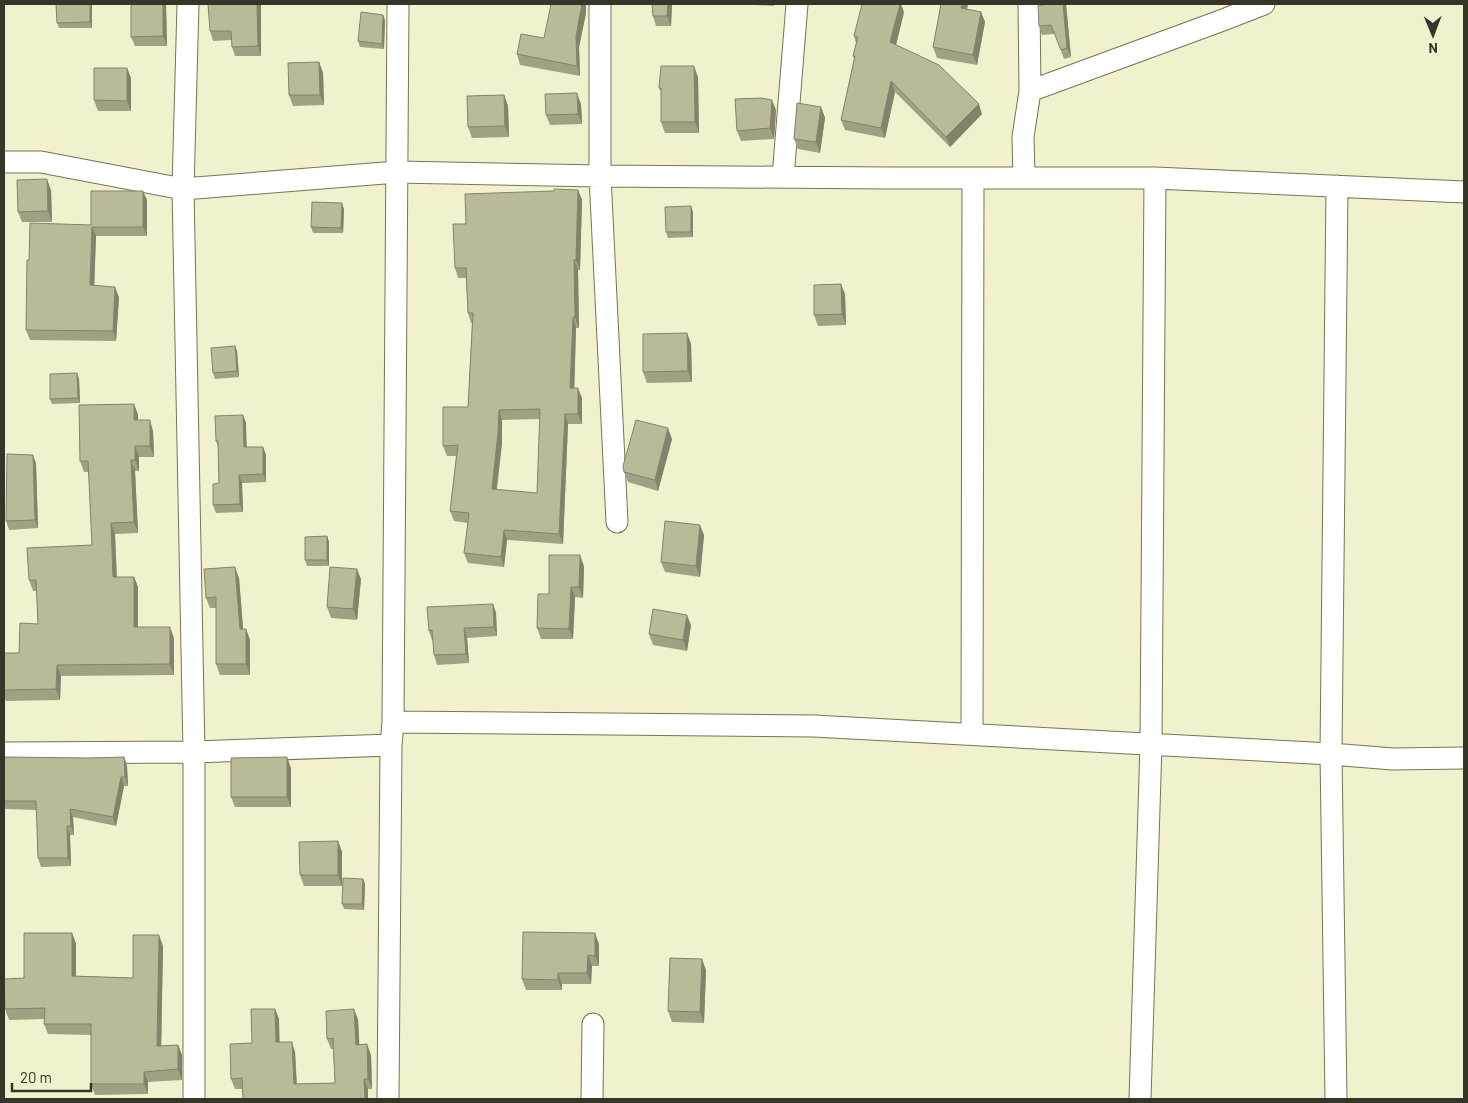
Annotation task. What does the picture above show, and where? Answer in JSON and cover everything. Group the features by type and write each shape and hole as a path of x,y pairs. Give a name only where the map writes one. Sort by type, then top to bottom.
{"street":[{"path":"188,4 183,189 194,752 194,1099"},
{"path":"388,1099 391,745 393,722 398,4"},
{"path":"600,4 600,176 617,522"},
{"path":"783,177 797,4"},
{"path":"1024,177 1023,137 1030,91 1029,4"},
{"path":"1030,91 1223,12 1264,4"},
{"path":"4,162 41,162 183,189 398,172 600,176 1155,178 1464,192"},
{"path":"972,734 973,178"},
{"path":"1140,1099 1151,744 1155,178"},
{"path":"1336,1099 1332,754 1337,186"},
{"path":"393,722 814,726 1332,754 1393,759 1464,758"},
{"path":"4,753 194,752 391,745"},
{"path":"592,1099 593,1024"}],"building":[{"path":"56,4 90,4 90,22 57,23"},
{"path":"131,4 163,4 163,36 131,37"},
{"path":"208,4 257,4 258,46 232,47 231,31 210,31"},
{"path":"551,4 582,4 576,36 577,66 517,54 521,34 544,38"},
{"path":"652,4 668,4 667,16 653,16"},
{"path":"862,4 900,4 890,42 939,65 979,104 946,137 891,81 881,128 841,120 855,56 853,56 858,37 854,36"},
{"path":"941,4 962,4 961,8 981,12 973,55 933,47"},
{"path":"1063,4 1067,48 1061,50 1051,25 1039,26 1038,5"},
{"path":"361,12 383,15 382,44 358,41"},
{"path":"319,62 320,95 289,95 288,63"},
{"path":"661,66 694,66 695,122 661,122 661,88 659,88"},
{"path":"94,68 127,68 127,101 94,100"},
{"path":"577,93 578,114 546,115 545,94"},
{"path":"504,95 505,126 468,127 467,96"},
{"path":"761,98 772,100 770,128 737,131 735,99"},
{"path":"797,103 821,107 816,142 794,139"},
{"path":"47,179 48,211 18,212 17,180"},
{"path":"554,189 578,190 576,260 574,260 575,317 573,317 570,388 578,388 578,414 565,414 559,534 504,530 501,557 464,553 469,513 450,511 458,445 443,446 443,407 468,407 473,313 468,313 466,268 455,268 453,224 466,224 465,194 554,191","holes":["540,409 537,493 492,489 499,410"]},
{"path":"91,191 143,191 143,227 92,227 90,285 115,287 113,331 26,330 27,260 29,260 30,223 91,225"},
{"path":"312,202 342,203 341,228 311,227"},
{"path":"691,206 691,232 666,232 665,207"},
{"path":"841,284 842,314 814,315 814,285"},
{"path":"687,333 688,371 643,372 643,334"},
{"path":"235,346 237,371 213,373 211,348"},
{"path":"77,373 78,398 50,399 50,374"},
{"path":"134,404 134,420 150,420 150,446 135,446 135,460 131,460 134,522 111,523 113,577 134,577 134,627 170,627 170,664 57,665 56,689 4,690 4,653 19,653 20,623 38,624 36,580 29,580 27,548 92,545 88,461 80,461 79,405"},
{"path":"243,415 244,447 263,447 263,474 239,475 240,504 213,505 213,484 219,483 218,441 216,441 215,416"},
{"path":"636,420 668,428 655,480 624,472 623,466"},
{"path":"7,454 33,455 35,520 6,521"},
{"path":"665,521 700,525 696,566 661,562"},
{"path":"327,536 327,560 305,560 305,537"},
{"path":"549,555 580,555 579,587 571,587 569,629 537,628 538,594 549,594"},
{"path":"235,567 240,629 246,629 246,664 216,664 216,597 206,598 204,569"},
{"path":"330,567 357,569 353,609 327,607"},
{"path":"493,604 494,627 464,628 466,654 434,655 432,630 429,631 427,607"},
{"path":"653,609 687,615 683,640 649,634"},
{"path":"4,757 124,757 125,777 121,777 113,817 70,809 71,826 67,826 68,858 38,858 36,801 4,801"},
{"path":"287,757 287,797 231,797 231,758"},
{"path":"338,841 338,875 300,875 299,842"},
{"path":"343,878 363,879 362,904 342,904"},
{"path":"523,932 595,933 595,956 588,955 587,973 558,973 558,980 522,979"},
{"path":"24,933 72,933 72,976 133,978 133,935 159,935 157,1046 178,1045 178,1069 144,1072 144,1084 91,1084 91,1024 44,1024 45,1008 5,1009 4,979 24,978"},
{"path":"670,958 702,959 700,1012 668,1011"},
{"path":"251,1009 275,1009 276,1042 292,1042 294,1084 335,1083 333,1038 327,1039 326,1011 354,1009 356,1045 367,1044 368,1079 364,1079 365,1099 243,1099 242,1078 231,1079 230,1044 252,1043"}]}
